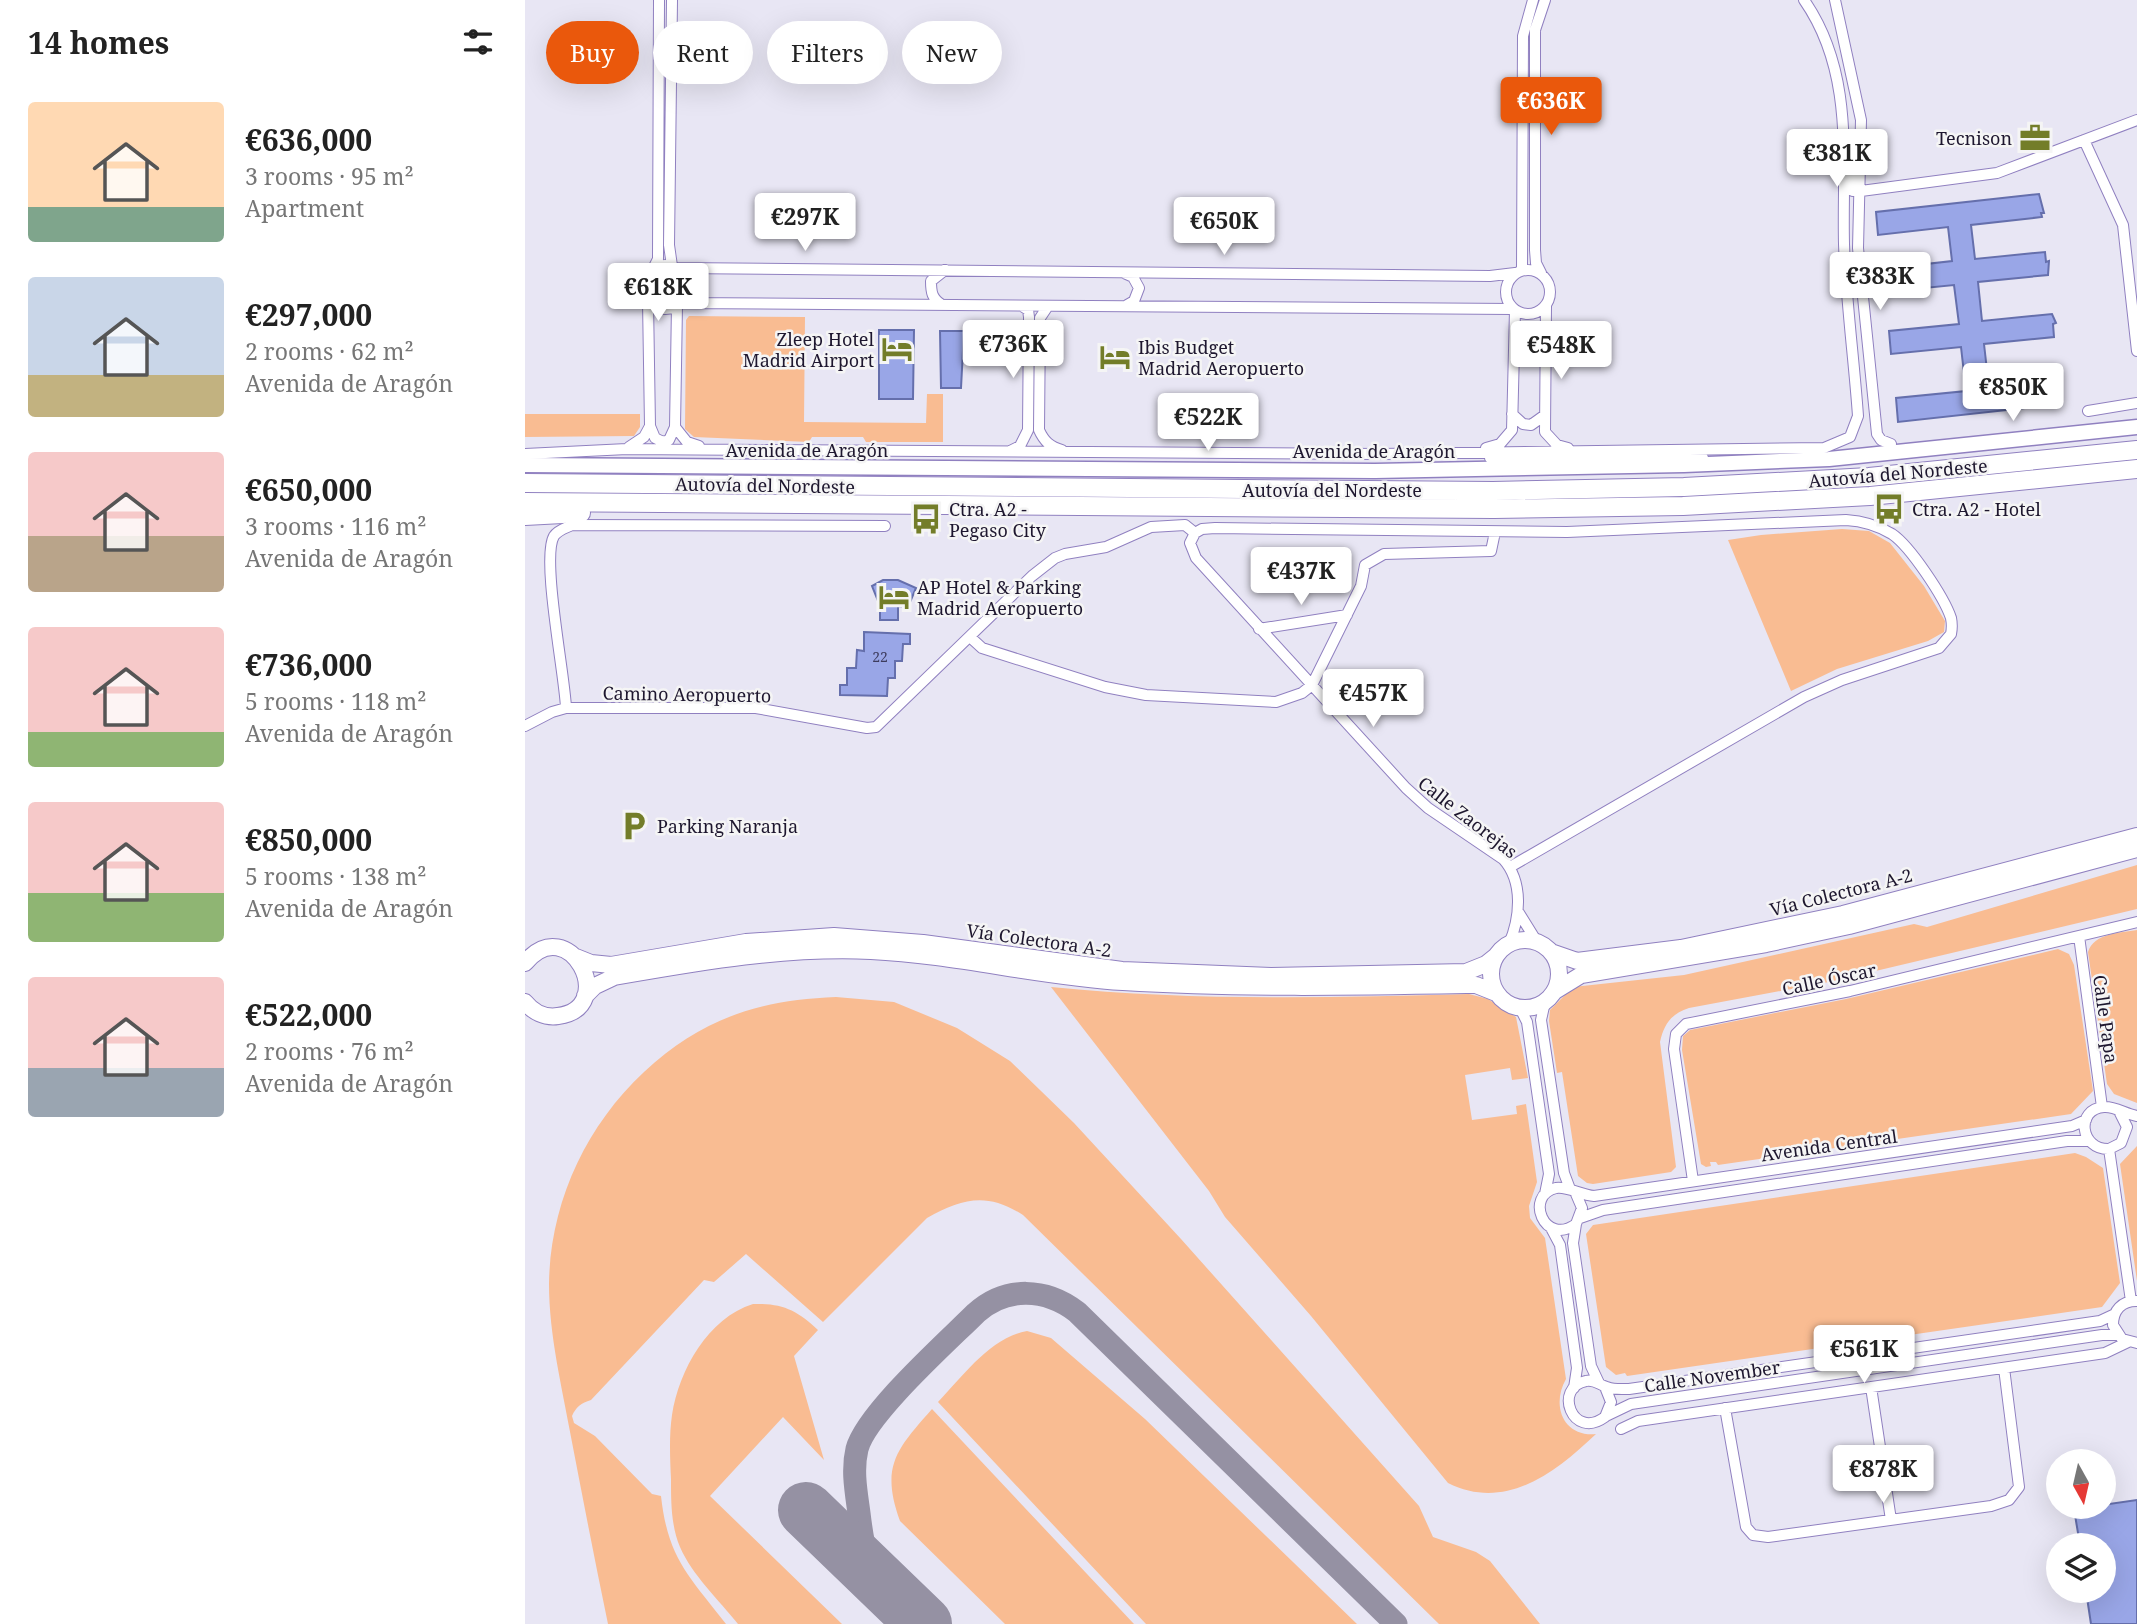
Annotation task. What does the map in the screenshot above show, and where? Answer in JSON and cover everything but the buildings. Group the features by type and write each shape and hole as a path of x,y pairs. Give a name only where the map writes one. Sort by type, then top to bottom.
{"highway":[{"name":"Autovía del Nordeste","path":"525,483 1493,491 1684,487 1869,477 2137,450"},
{"name":"Autovía del Nordeste","path":"528,513 790,504 1494,509 1683,506 1909,492 2137,469"}],"main road":[{"name":"Vía Colectora A-2","path":"1551,952 1577,961 1681,948 1843,914 2137,836"},
{"name":"Vía Colectora A-2","path":"1550,997 1581,975 1790,939 2137,849"},
{"name":"Vía Colectora A-2","path":"526,960 541,950 556,948 590,963 611,965 745,942 834,936 923,943 1122,970 1336,976 1466,972 1486,964 1496,956"},
{"path":"1518,941 1537,942 1551,952 1559,967 1550,997 1537,1006 1520,1008 1511,1005 1496,993 1491,975 1496,956 1509,944 1518,941"},
{"name":"Vía Colectora A-2","path":"525,1002 541,1014 557,1016 572,1011 595,986 614,976 747,954 834,950 921,956 1031,973 1121,982 1284,989 1476,985 1496,993"},
{"path":"576,957 586,972 585,996"}],"street":[{"path":"659,0 658,259 643,283 648,301 650,426 655,439 663,442 669,440 675,427 678,304 687,284 674,267 669,245 671,0"},
{"path":"1440,453 1491,448 1500,444 1512,430 1514,310 1506,297 1506,290 1507,284 1519,272 1523,36 1533,0"},
{"path":"1545,0 1538,16 1535,44 1535,250 1536,263 1551,289 1546,306 1545,432 1557,445 1586,451"},
{"path":"1379,454 1527,460 1827,454 1850,437 1858,416 1844,247 1844,122 1829,51 1804,0"},
{"path":"1835,0 1861,120 1859,248 1877,433 1881,440 1891,444"},
{"path":"1845,155 1853,191 1861,191 1997,173 2137,120"},
{"path":"2084,140 2123,225 2137,351"},
{"path":"654,267 1123,273 1541,273"},
{"path":"942,305 930,292 931,281 939,273 949,269"},
{"path":"1123,273 1133,277 1139,289 1134,301 1127,305"},
{"path":"648,301 662,308 678,304 1127,305 1514,310 1528,315 1546,306"},
{"path":"1010,451 1020,446 1028,430 1029,317 1028,310 1021,306"},
{"path":"1048,306 1040,318 1039,430 1043,439 1053,447 1069,452"},
{"path":"2088,411 2137,403"},
{"path":"1512,414 1523,424 1531,425 1545,415"},
{"path":"627,449 645,437 650,426"},
{"path":"675,427 687,442 710,449"},
{"name":"Avenida de Aragón","path":"525,466 1375,471 1827,454 2137,427"},
{"path":"525,447 1379,454 1586,451 1827,454"},
{"path":"525,454 590,449"},
{"name":"Camino Aeropuerto","path":"525,726 566,708 756,708 855,726 876,727 1055,558 1106,547 1151,527 1185,525 1195,533 1202,529 1215,528 1567,532 1834,520 1865,522 1894,535 1906,547 1951,617 1951,634 1939,648 1842,680 1804,697 1510,867"},
{"path":"566,708 551,575 551,546 555,535 563,529 572,525 885,526"},
{"path":"970,637 982,648 1105,687 1146,695 1276,702 1302,693 1312,685 1361,586 1365,565 1371,560 1384,554 1491,551 1495,532"},
{"name":"Calle Zaorejas","path":"1195,533 1190,542 1196,558 1417,799 1510,867 1514,876 1519,913"},
{"path":"1259,629 1347,615"},
{"path":"1519,913 1537,942"},
{"path":"1509,944 1519,913"},
{"name":"Calle Óscar","path":"1693,1181 1674,1049 1676,1034 1686,1024 1850,991 2137,922"},
{"name":"Calle Papa","path":"2079,936 2102,1107"},
{"path":"1520,1008 1527,1023 1549,1174 1540,1212 1559,1245 1577,1368 1569,1408 1578,1420 1592,1423 1605,1417 1611,1402 1591,1366 1573,1243 1582,1203 1564,1173 1541,1020 1550,997"},
{"path":"2124,1138 2127,1127 2115,1109 2102,1107 2089,1114 2084,1130 2088,1141 2097,1148 2109,1149 2137,1132"},
{"path":"2120,1113 2137,1116"},
{"name":"Avenida Central","path":"1573,1192 1594,1196 2072,1126 2086,1120"},
{"name":"Avenida Central","path":"1578,1221 1603,1210 2067,1140 2088,1141"},
{"path":"2109,1149 2134,1301 2124,1303 2115,1314 2113,1325 2117,1335 2132,1343"},
{"path":"1545,1194 1557,1188 1573,1192"},
{"path":"1551,1228 1564,1230 1578,1221"},
{"name":"Calle November","path":"1602,1385 1642,1388 2101,1321 2115,1314"},
{"name":"Calle November","path":"1605,1417 1631,1404 2102,1335 2117,1335"},
{"name":"Calle November","path":"1621,1429 1638,1421 2105,1353 2132,1343"},
{"path":"1725,1408 1746,1527 1753,1535 1768,1538 2001,1504 2013,1497 2019,1487 2004,1368"},
{"path":"1574,1388 1586,1381 1602,1385"},
{"path":"1871,1387 1891,1520"}],"shaded area":[{"path":"689,316 805,317 804,422 926,423 927,394 943,394 943,442 866,442 863,437 812,437 809,442 694,437 685,429 686,320"},
{"path":"525,414 640,414 640,427 634,436 525,437"},
{"path":"1842,529 1869,531 1890,543 1924,586 1945,621 1944,632 1928,641 1837,669 1791,691 1728,540"},
{"path":"2137,865 2137,909 1829,982 1689,1008 1677,1013 1666,1025 1660,1042 1676,1167 1671,1172 1593,1184 1578,1176 1562,1072 1557,1073 1549,1021 1550,1010 1573,987 1684,975 1914,924 1927,927"},
{"path":"2137,930 2137,1103 2114,1094 2107,1084 2088,952 2102,937"},
{"path":"2058,949 2069,954 2074,965 2093,1091 2071,1114 1718,1165 1716,1162 1710,1162 1711,1166 1706,1167 1701,1164 1682,1050 1683,1036 1690,1030 1846,999"},
{"path":"1051,987 1207,996 1469,994 1488,999 1516,1017 1528,1078 1512,1080 1510,1068 1465,1075 1472,1120 1517,1114 1516,1106 1526,1104 1537,1182 1529,1206 1530,1218 1545,1238 1566,1379 1560,1409 1568,1425 1575,1430 1596,1434 1564,1462 1529,1484 1490,1493 1469,1491 1448,1483 1311,1316 1225,1217 1209,1191"},
{"path":"836,997 894,1002 957,1028 1010,1061 1074,1123 1181,1239 1419,1506 1433,1537 1476,1552 1490,1561 1540,1624 1439,1624 1023,1215 998,1203 975,1200 952,1206 927,1218 823,1322 746,1254 714,1282 704,1280 591,1400 577,1408 572,1416 574,1423 595,1436 652,1494 661,1496 669,1536 682,1566 726,1624 608,1624 551,1322 551,1254 564,1196 588,1142 604,1117 644,1072 665,1054 709,1026 756,1008"},
{"path":"2137,1146 2137,1281 2120,1164"},
{"path":"2075,1153 2103,1168 2120,1283 2102,1307 1627,1376 1625,1373 1616,1375 1606,1367 1586,1234 1593,1225"},
{"path":"753,1304 789,1309 818,1330 794,1356 824,1460 783,1417 710,1496 842,1624 738,1624 691,1567 677,1539 672,1513 670,1447 671,1423 681,1381 709,1333 737,1311"},
{"path":"1027,1331 1051,1338 1145,1419 1357,1624 1146,1624 938,1402 989,1349"},
{"path":"932,1409 1134,1624 1005,1624 900,1521 892,1486 895,1459 909,1436"}],"taxiway":[{"path":"889,1590 870,1563 862,1536 855,1473 857,1449 875,1417 891,1398 976,1313 1000,1298 1026,1293 1052,1298 1077,1312 1396,1624"}],"runway":[{"path":"806,1510 924,1624"}],"place":[{"name":"Tecnison","path":"2035,138"},
{"name":"Zleep Hotel Madrid Airport","path":"897,349"},
{"name":"Ibis Budget Madrid Aeropuerto","path":"1115,357"},
{"name":"Ctra. A2 - Hotel","path":"1889,509"},
{"name":"Ctra. A2 - Pegaso City","path":"926,519"},
{"name":"AP Hotel & Parking Madrid Aeropuerto","path":"894,597"},
{"name":"Parking Naranja","path":"634,826"}]}
